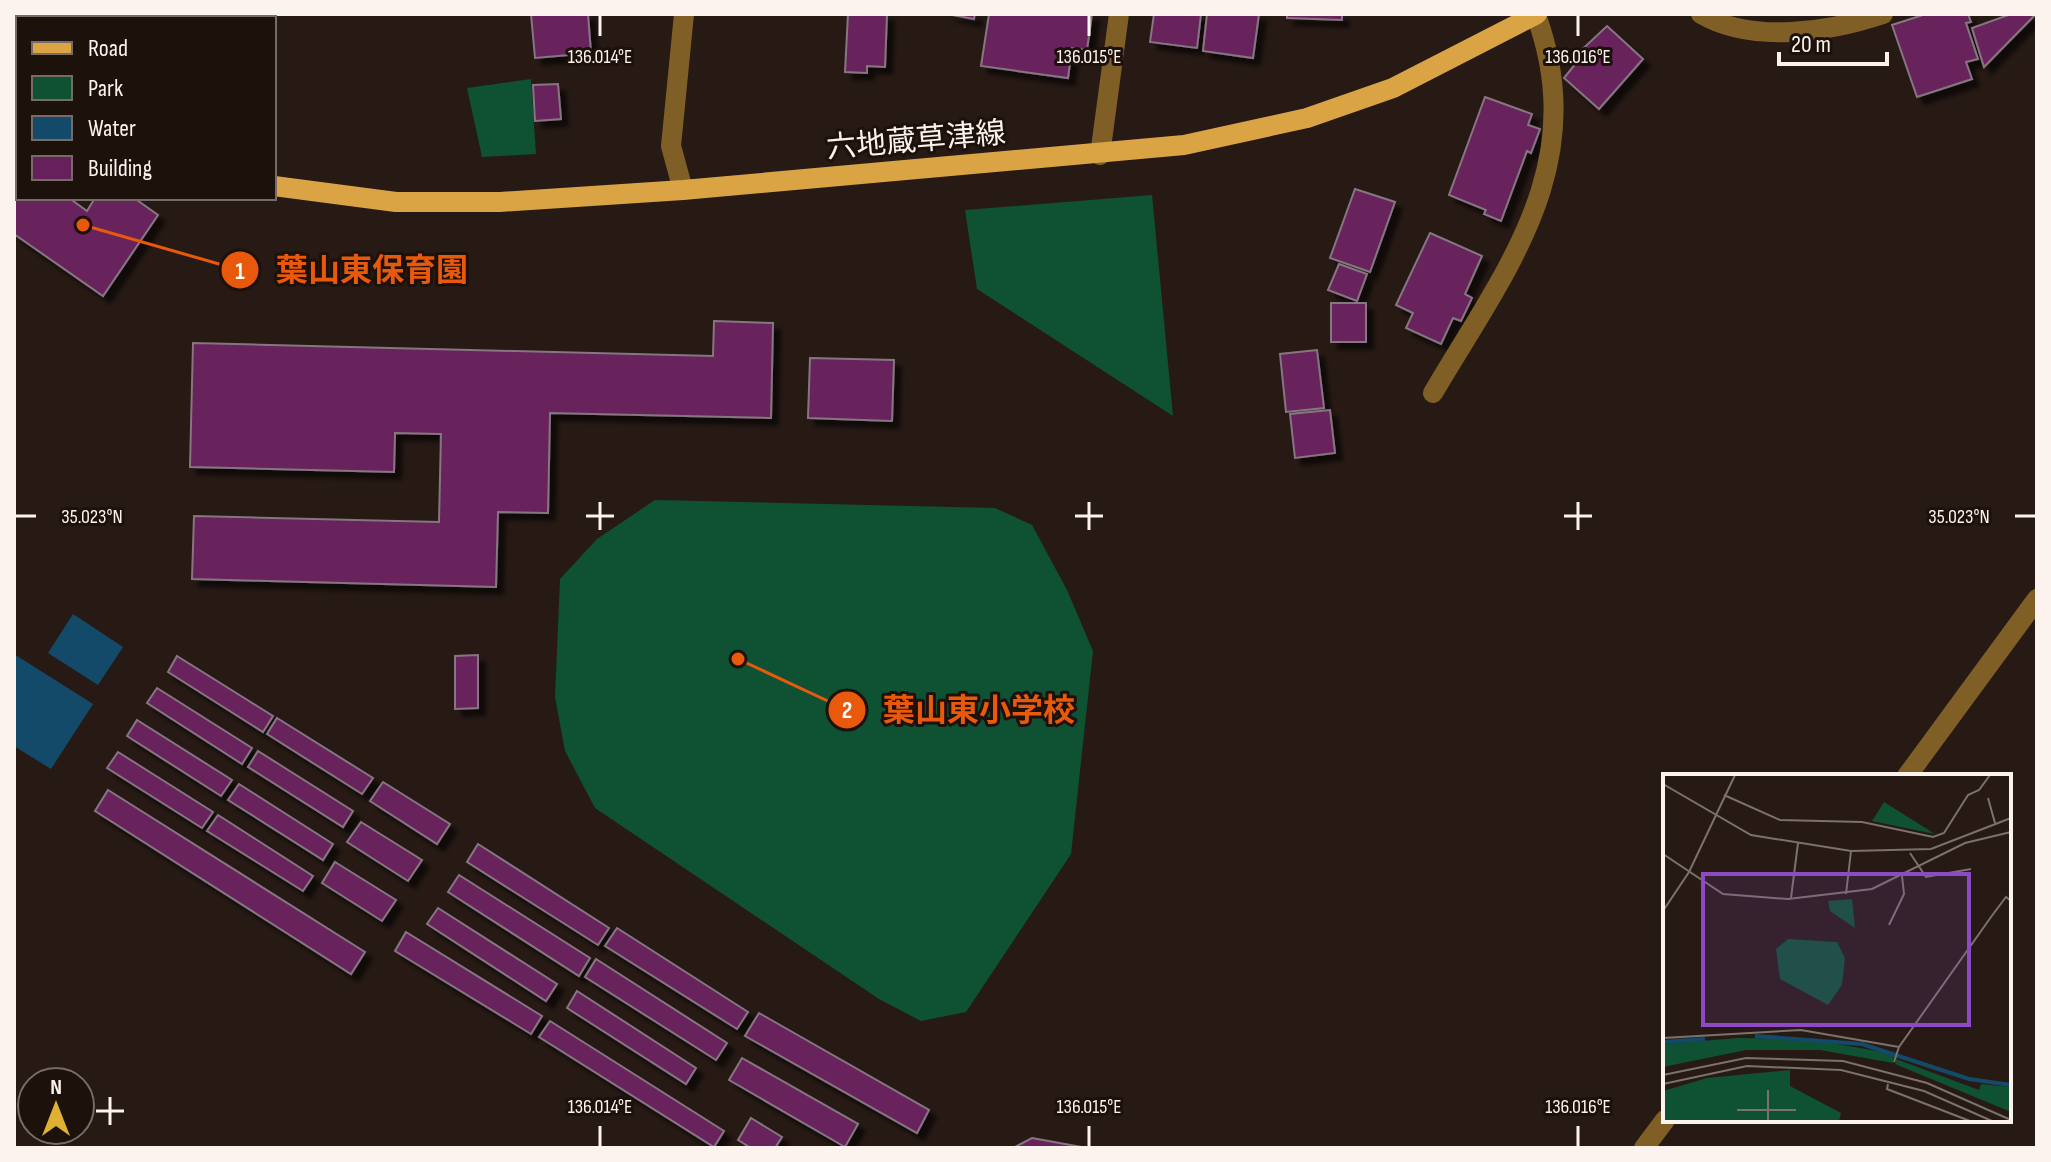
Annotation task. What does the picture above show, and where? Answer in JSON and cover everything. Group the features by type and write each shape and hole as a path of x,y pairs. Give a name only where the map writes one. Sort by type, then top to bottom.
{"main road":[{"name":"六地蔵草津線","path":"276,186 396,202 500,202 1100,155 1230,137 1307,118 1393,88 1537,14"}],"street":[{"path":"683,190 671,146 684,14"},
{"path":"1100,155 1119,14"},
{"path":"1433,393 1536,212 1552,155 1554,83 1537,14"},
{"path":"1701,14 1722,26 1788,31 1849,25 1883,14"},
{"path":"1908,774 2037,599"},
{"path":"1644,1148 1664,1122"}],"green space":[{"path":"531,79 536,154 482,157 467,88"},
{"path":"1152,195 1173,416 977,289 965,210"},
{"path":"655,500 995,508 1032,525 1067,590 1093,651 1071,854 966,1012 921,1021 879,999 595,808 565,751 555,697 560,579 597,539"}],"water":[{"path":"73,614 123,647 98,685 48,653"},
{"path":"14,654 93,704 51,769 14,746"}],"building":[{"path":"531,14 588,14 591,53 535,58"},
{"path":"848,14 887,14 885,67 867,66 867,73 845,72"},
{"path":"947,14 975,14 974,19"},
{"path":"989,14 1092,14 1087,50 1072,48 1068,78 981,66"},
{"path":"1154,14 1201,14 1197,48 1150,42"},
{"path":"1207,14 1259,14 1253,58 1203,51"},
{"path":"1287,14 1342,14 1342,20 1287,18"},
{"path":"1926,14 1968,14 1971,22 1966,23 1978,59 1966,62 1972,79 1917,97 1892,25"},
{"path":"2011,14 2036,14 1984,67 1972,28"},
{"path":"1607,26 1643,59 1599,109 1564,78 1577,62 1573,58"},
{"path":"558,84 561,119 535,121 533,85"},
{"path":"1485,97 1532,114 1528,125 1540,129 1531,153 1527,151 1501,221 1484,214 1486,210 1449,195"},
{"path":"14,160 16,200 72,200 87,211 94,200 137,200 158,215 103,296 14,234"},
{"path":"1355,189 1395,202 1370,272 1330,258"},
{"path":"1430,233 1482,256 1465,294 1472,298 1461,321 1453,318 1441,344 1406,328 1413,313 1396,305"},
{"path":"1339,264 1367,274 1357,301 1328,290"},
{"path":"1331,303 1366,303 1366,342 1331,342"},
{"path":"714,321 773,323 771,418 550,413 548,513 498,512 496,587 192,579 194,516 439,522 441,434 395,433 394,472 190,467 193,343 713,356"},
{"path":"1317,350 1324,408 1286,412 1280,354"},
{"path":"810,358 894,360 892,421 808,418"},
{"path":"1330,410 1335,453 1295,458 1290,414"},
{"path":"478,655 478,708 455,709 455,656"},
{"path":"177,656 273,716 263,732 168,672"},
{"path":"157,688 252,748 242,764 147,703"},
{"path":"277,718 373,778 362,794 267,734"},
{"path":"137,720 232,780 221,796 127,736"},
{"path":"258,751 353,811 343,827 248,767"},
{"path":"118,752 213,812 202,828 107,768"},
{"path":"383,782 450,824 437,844 370,801"},
{"path":"239,784 333,844 323,860 228,800"},
{"path":"108,790 365,952 351,974 95,811"},
{"path":"218,815 313,876 303,891 207,831"},
{"path":"361,822 422,860 408,881 347,842"},
{"path":"478,844 609,928 598,945 467,862"},
{"path":"335,862 396,900 382,921 322,883"},
{"path":"459,875 590,958 579,976 448,892"},
{"path":"438,908 557,984 546,1001 427,924"},
{"path":"617,928 748,1012 737,1029 605,946"},
{"path":"406,932 542,1016 531,1034 395,951"},
{"path":"596,959 727,1043 716,1060 585,977"},
{"path":"577,991 696,1068 686,1084 567,1008"},
{"path":"759,1013 929,1110 917,1133 745,1036"},
{"path":"550,1021 724,1131 714,1147 539,1037"},
{"path":"742,1058 858,1124 845,1147 729,1080"},
{"path":"751,1118 782,1137 775,1148 751,1148 738,1140"},
{"path":"1032,1138 1087,1148 1013,1148"}],"place":[{"name":"葉山東保育園","path":"83,225"},
{"name":"葉山東小学校","path":"738,659"}]}
